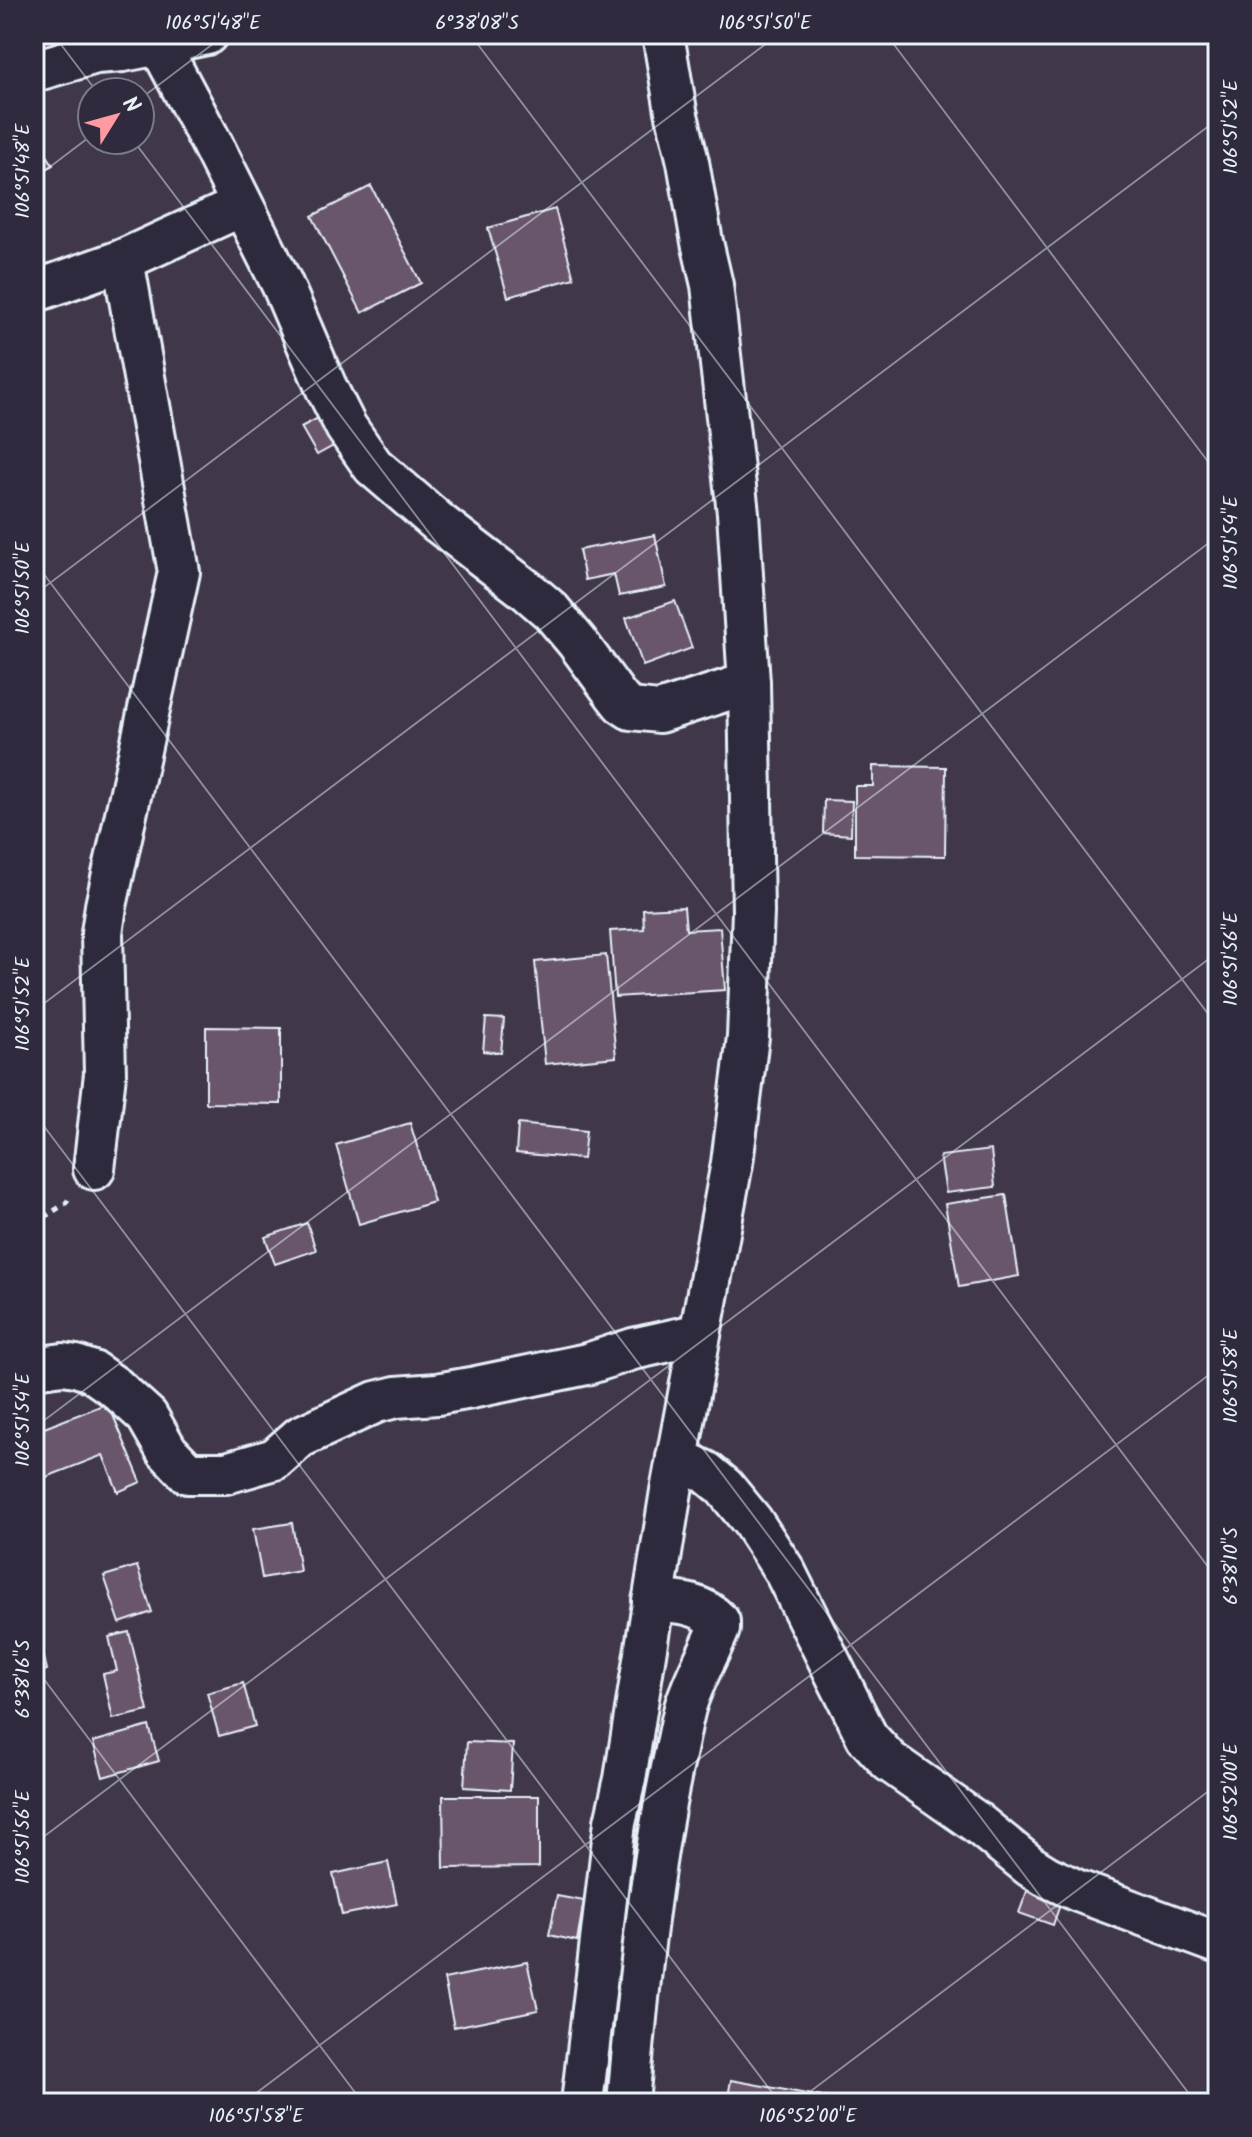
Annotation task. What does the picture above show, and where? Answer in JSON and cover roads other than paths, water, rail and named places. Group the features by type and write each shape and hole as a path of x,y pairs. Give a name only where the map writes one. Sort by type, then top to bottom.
{"street":[{"path":"34,71 96,53 123,51 207,34"},
{"path":"582,2103 615,1822 625,1779 677,1458 732,1163 748,1037 753,912 749,683 738,513 712,285 663,34"},
{"path":"159,44 282,284 326,387 359,448 373,466 439,523 551,611 622,703 631,709 659,712 749,683"},
{"path":"34,287 42,289 123,260 241,206"},
{"path":"94,1169 105,1074 102,933 179,572 123,260"},
{"path":"34,1368 63,1364 93,1372 147,1416 167,1451 188,1473 208,1474 226,1473 275,1459 300,1437 376,1402 471,1388 587,1364 633,1349 700,1334"},
{"path":"677,1458 706,1472 752,1521 784,1570 867,1737 889,1761 1046,1876 1218,1943"},
{"path":"628,2103 645,1934 663,1813 685,1708 719,1629 719,1622 701,1608 685,1602 653,1601"}]}
